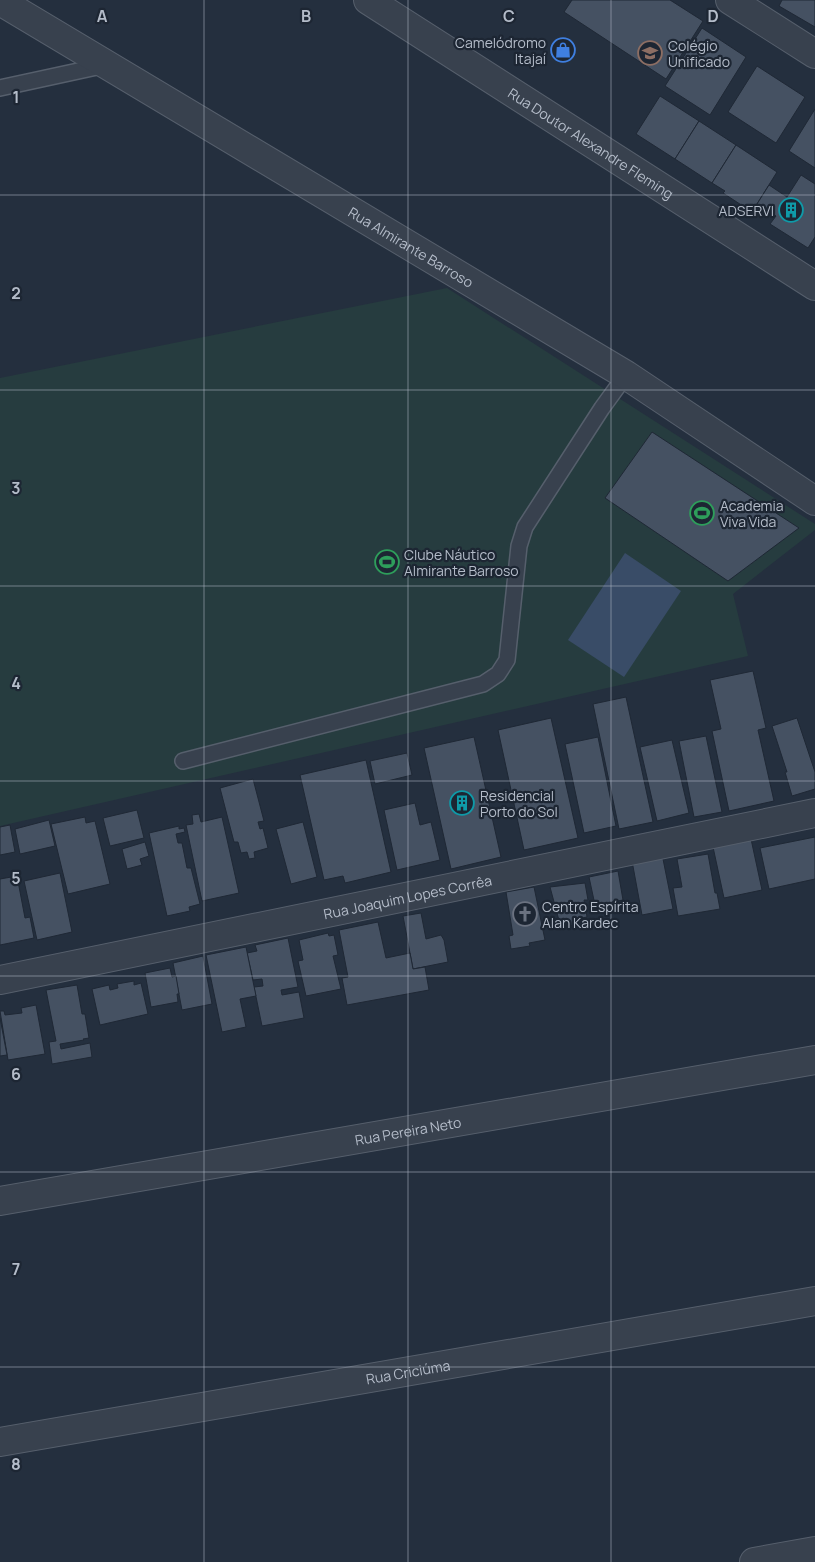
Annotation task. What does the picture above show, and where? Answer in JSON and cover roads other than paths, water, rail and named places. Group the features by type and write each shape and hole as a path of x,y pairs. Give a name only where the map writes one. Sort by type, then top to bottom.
{"street":[{"name":"Rua Doutor Alexandre Fleming","path":"368,0 815,286"},
{"path":"730,0 815,54"},
{"name":"Rua Almirante Barroso","path":"0,1 626,375 815,501"},
{"name":"Rua Joaquim Lopes Corrêa","path":"0,980 815,812"},
{"name":"Rua Pereira Neto","path":"0,1201 815,1060"},
{"name":"Rua Criciúma","path":"0,1442 815,1301"},
{"path":"754,1562 815,1551"}],"lane":[{"path":"0,88 107,65"},
{"path":"182,761 483,684 498,674 507,660 519,546 525,527 602,408 626,375"}],"water":[{"path":"625,553 681,591 624,677 568,640"}],"place":[{"name":"Camelódromo Itajaí","path":"563,50"},
{"name":"Colégio Unificado","path":"650,53"},
{"name":"ADSERVI","path":"791,210"},
{"name":"Academia Viva Vida","path":"702,513"},
{"name":"Clube Náutico Almirante Barroso","path":"387,562"},
{"name":"Residencial Porto do Sol","path":"462,803"},
{"name":"Centro Espírita Alan Kardec","path":"525,914"}]}
